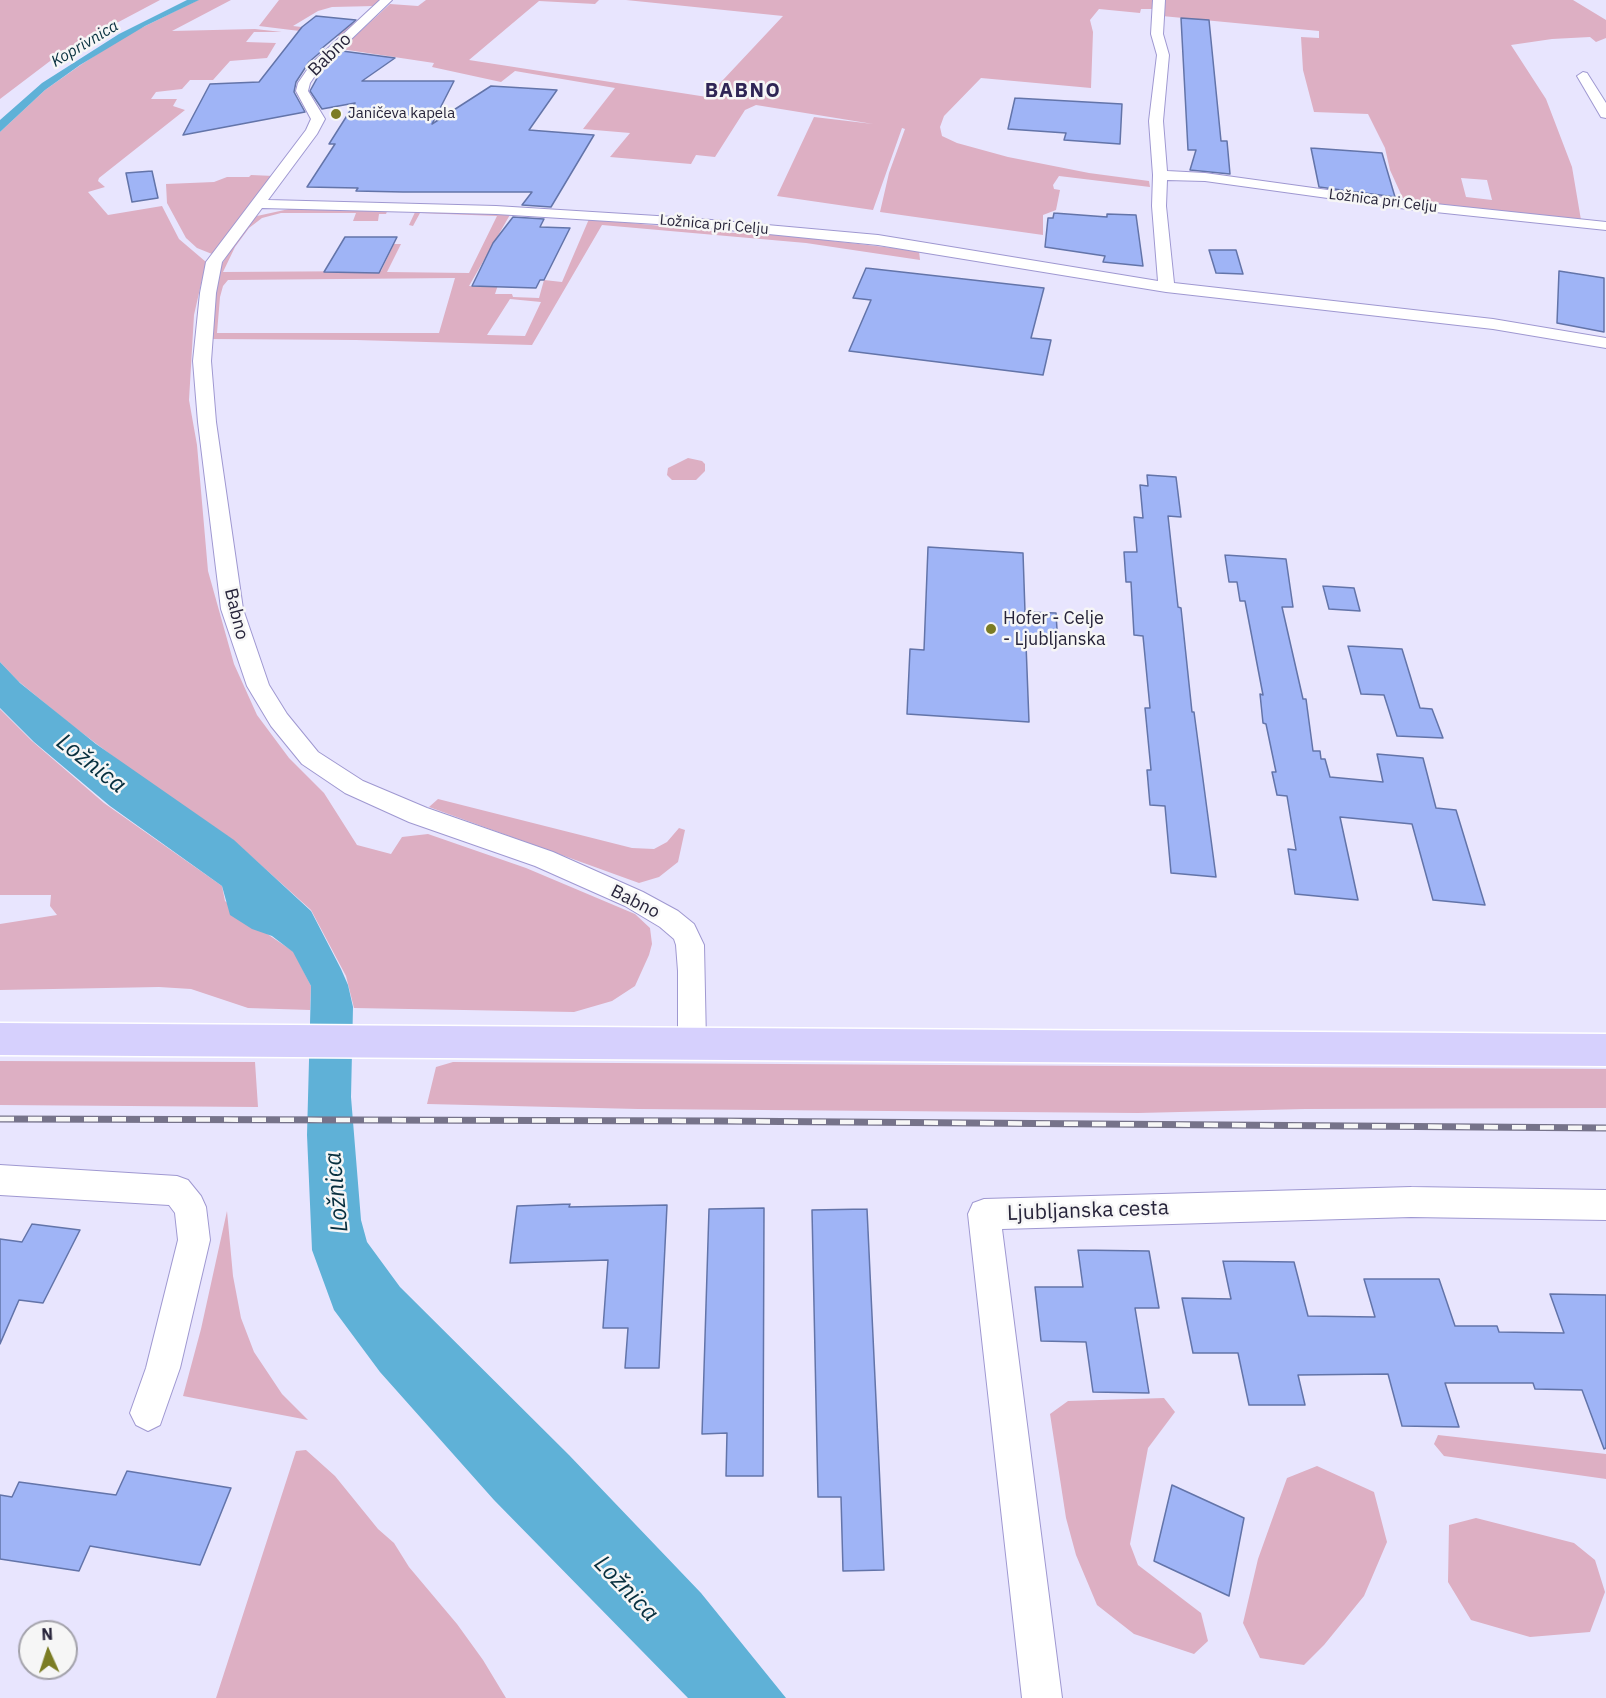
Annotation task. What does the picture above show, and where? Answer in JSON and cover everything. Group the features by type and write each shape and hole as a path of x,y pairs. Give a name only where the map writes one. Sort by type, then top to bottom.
{"main road":[{"path":"0,1039 1606,1050"}],"street":[{"name":"Babno","path":"386,0 315,67 304,83 302,91 318,119 312,131 259,204 231,236 214,262 208,293 202,361 207,422 232,609 258,686 279,720 310,758 354,787 418,815 544,859 634,899 669,919 684,932 690,945 692,1042"},
{"path":"1158,6 1157,34 1164,55 1156,121 1160,175 1159,206 1166,287"},
{"path":"1583,76 1606,114"},
{"name":"Ložnica pri Celju","path":"1160,175 1205,177 1407,205 1606,226"},
{"name":"Ložnica pri Celju","path":"259,204 427,207 689,222 878,240 1166,287 1493,324 1606,343"},
{"path":"0,1180 177,1191 190,1207 194,1240 163,1368 148,1413"},
{"name":"Ljubljanska cesta","path":"1042,1698 984,1214 1410,1202 1606,1205"}],"shaded area":[{"path":"0,0 160,0 62,52 0,99"},
{"path":"198,0 231,0 172,31 255,29 282,32 254,32 246,42 276,43 267,58 230,61 213,80 190,80 182,89 156,92 151,99 177,99 173,106 185,110 99,178 98,181 105,187 88,192 108,215 162,206 179,239 206,262 194,315 189,400 197,445 208,571 234,664 257,715 289,758 324,793 357,845 391,854 402,837 428,834 526,868 635,914 650,928 652,944 635,986 612,1001 574,1012 354,1008 346,976 311,910 233,840 127,767 69,723 18,681 0,662 0,132 45,90 82,64 127,35"},
{"path":"279,0 381,0 375,6 332,7 318,11 293,26 327,30 348,23 355,24 340,36 259,26"},
{"path":"426,0 599,0 595,4 539,1 469,60 707,97 783,16 626,0 1156,0 1154,9 1141,9 1140,13 1099,9 1090,20 1093,32 1091,88 981,78 944,116 940,127 942,136 957,143 1008,157 1089,173 1149,181 1150,187 1059,176 1053,185 1054,189 1060,190 1056,210 1043,215 1043,235 880,212 889,173 905,129 902,128 873,210 777,196 814,117 873,124 756,105 745,110 715,157 696,155 691,164 610,157 630,133 583,129 615,88 515,71 501,82 432,67 434,63 341,49 390,4 418,6"},
{"path":"1164,0 1573,0 1606,20 1606,38 1596,42 1590,37 1552,39 1511,45 1546,99 1572,167 1581,220 1405,203 1390,170 1385,148 1368,114 1314,112 1303,70 1301,37 1319,38 1319,31 1162,16","holes":["1461,178 1487,180 1492,200 1466,197"]},
{"path":"251,175 274,176 212,254 197,248 186,238 167,203 166,184 214,182 227,177 249,177"},
{"path":"289,209 388,209 386,214 379,214 378,221 353,221 356,213 281,213 262,218 249,228 235,247 223,272 381,271 394,244 401,244 387,272 469,273 497,216 420,213 413,226 409,225 416,210 511,213 469,286 487,287 500,261 506,261 495,294 512,294 513,297 539,298 544,280 562,282 589,219 735,233 773,234 919,251 920,260 806,243 602,225 532,345 210,339 215,289 222,264 247,224 257,216","holes":["455,278 439,333 217,333 220,297 223,286 228,280","510,299 541,302 525,336 487,335"]},
{"path":"688,458 702,461 705,464 705,471 696,480 672,480 667,475 668,468"},
{"path":"0,709 32,741 104,803 222,886 225,901 254,925 294,952 311,986 310,1010 248,1008 191,989 159,987 0,990 0,924 57,915 50,906 51,895 0,895"},
{"path":"438,799 632,848 654,849 667,842 679,828 685,830 678,862 659,877 639,883 429,807"},
{"path":"0,1061 255,1062 258,1107 0,1105"},
{"path":"453,1062 1606,1069 1606,1108 1305,1109 1138,1113 638,1109 427,1104 436,1067"},
{"path":"227,1211 233,1276 241,1318 254,1352 282,1394 308,1420 183,1396 201,1329"},
{"path":"1164,1398 1175,1412 1148,1448 1130,1544 1138,1565 1201,1613 1208,1641 1194,1654 1134,1634 1097,1605 1076,1555 1066,1518 1050,1414 1068,1401"},
{"path":"1438,1435 1606,1454 1606,1479 1444,1456 1434,1444"},
{"path":"306,1450 335,1476 378,1529 394,1543 409,1567 457,1624 483,1660 506,1698 216,1698 296,1451"},
{"path":"1317,1466 1374,1492 1387,1542 1364,1596 1324,1645 1304,1665 1260,1658 1243,1623 1258,1559 1287,1478"},
{"path":"1476,1518 1574,1543 1595,1560 1605,1592 1590,1632 1530,1637 1471,1620 1448,1582 1449,1525"}],"water":[{"path":"187,0 199,0 145,26 80,65 45,90 0,132 0,120 42,83 119,34"},
{"name":"Ložnica","path":"0,662 20,683 96,744 234,840 311,911 348,985 353,1007 351,1097 361,1220 367,1242 400,1287 569,1455 701,1593 786,1698 688,1698 494,1500 380,1372 334,1310 312,1250 307,1135 311,986 293,952 272,936 252,929 230,915 222,886 110,806 34,742 0,708"}],"building":[{"path":"316,16 356,20 321,49 324,49 309,62 296,82 294,92 305,112 183,135 210,84 259,82 302,27"},
{"path":"1181,18 1209,20 1221,141 1227,141 1230,174 1190,170 1196,150 1188,150"},
{"path":"342,51 395,58 362,81 454,81 432,124 491,86 557,90 529,130 594,135 551,207 522,205 532,192 356,191 358,188 307,187 335,144 329,144 355,103 322,109 310,91 321,71"},
{"path":"1015,98 1122,104 1120,144 1064,140 1066,133 1008,129"},
{"path":"1311,148 1382,153 1395,197 1319,187"},
{"path":"152,171 158,198 132,202 126,173"},
{"path":"1054,213 1107,217 1107,214 1136,215 1143,266 1103,262 1105,256 1045,247 1048,218 1053,218"},
{"path":"513,217 544,219 540,227 570,228 544,280 540,280 536,288 472,286 493,243"},
{"path":"345,237 397,237 379,273 324,272"},
{"path":"1209,250 1236,250 1243,274 1216,273"},
{"path":"866,268 1044,288 1031,338 1051,340 1043,375 849,351 871,300 853,298"},
{"path":"1559,271 1604,278 1604,332 1557,323"},
{"path":"1147,475 1176,477 1181,517 1168,516 1178,607 1181,608 1192,712 1194,712 1216,877 1171,873 1165,806 1150,805 1147,770 1151,770 1145,708 1150,708 1143,636 1134,635 1131,582 1126,582 1124,552 1137,552 1134,517 1143,518 1140,485 1148,486"},
{"name":"Hofer - Celje - Ljubljanska","path":"928,547 1023,553 1025,612 1056,613 1058,646 1026,644 1029,722 907,714 910,649 924,650"},
{"path":"1225,555 1286,559 1293,607 1282,607 1303,699 1306,699 1313,751 1320,751 1321,759 1325,759 1330,777 1383,782 1377,754 1423,758 1436,808 1456,810 1485,905 1433,900 1412,824 1340,817 1358,900 1295,894 1288,849 1296,850 1287,796 1277,795 1272,772 1276,772 1266,724 1263,723 1260,694 1263,695 1245,601 1240,601 1237,582 1229,582"},
{"path":"1323,586 1354,588 1360,611 1329,609"},
{"path":"1348,646 1402,649 1420,708 1432,709 1443,738 1397,736 1384,695 1361,694"},
{"path":"570,1204 569,1207 667,1205 659,1368 625,1368 628,1328 603,1328 608,1260 510,1263 517,1206"},
{"path":"764,1208 763,1476 726,1476 727,1433 702,1434 709,1209"},
{"path":"867,1209 884,1570 843,1571 841,1497 818,1497 812,1210"},
{"path":"32,1224 80,1230 43,1303 19,1300 0,1344 0,1239 22,1242"},
{"path":"1078,1250 1149,1251 1159,1308 1135,1308 1149,1393 1093,1392 1086,1342 1041,1341 1035,1287 1083,1287"},
{"path":"1223,1261 1294,1262 1308,1316 1375,1317 1364,1279 1439,1279 1455,1326 1497,1326 1499,1332 1564,1333 1550,1294 1606,1295 1606,1448 1604,1449 1582,1390 1535,1389 1533,1383 1445,1383 1459,1427 1402,1426 1388,1374 1298,1375 1305,1405 1249,1405 1238,1353 1193,1353 1182,1298 1231,1299"},
{"path":"127,1471 231,1488 200,1565 90,1546 79,1571 0,1559 0,1495 12,1497 19,1482 116,1495"},
{"path":"1172,1485 1244,1518 1229,1596 1154,1561"}],"railway":[{"path":"0,1119 718,1121 1606,1128"}],"place":[{"name":"Janičeva kapela","path":"336,114"},
{"name":"Hofer - Celje - Ljubljanska","path":"991,629"}],"district":[{"name":"BABNO","path":"743,91"}],"water label":[{"name":"Koprivnica","path":"85,44"}]}
